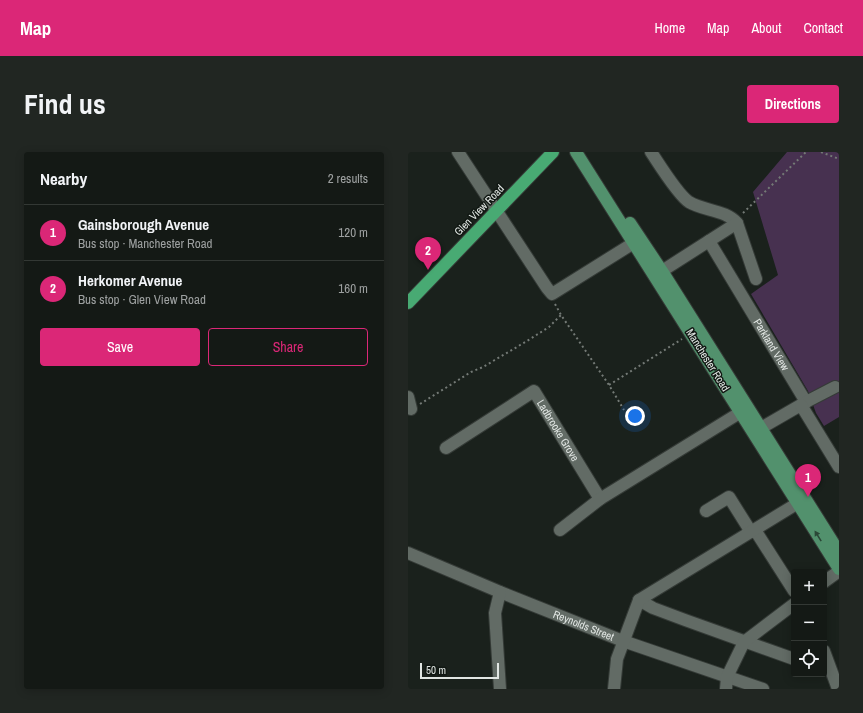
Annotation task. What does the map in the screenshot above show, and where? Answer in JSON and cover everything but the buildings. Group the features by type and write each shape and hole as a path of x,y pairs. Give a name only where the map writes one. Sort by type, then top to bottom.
{"highway":[{"name":"Glen View Road","path":"408,303 553,152"}],"main road":[{"name":"Manchester Road","path":"576,152 658,273 802,501 839,552"},
{"name":"Manchester Road","path":"586,152 637,241"},
{"name":"Manchester Road","path":"658,273 691,333 711,357"},
{"name":"Manchester Road","path":"802,501 839,570"}],"street":[{"path":"458,152 552,294 637,241"},
{"path":"651,152 688,201 699,207 728,216 736,222 756,279"},
{"path":"658,273 709,242 736,222"},
{"name":"Parkland View","path":"709,242 804,403 839,467"},
{"path":"757,430 835,387"},
{"name":"Ladbrooke Grove","path":"446,448 534,390 600,499"},
{"path":"560,530 600,499 744,410"},
{"path":"706,511 729,497 791,587"},
{"path":"614,689 617,659 639,600 802,501"},
{"name":"Reynolds Street","path":"408,553 500,592 623,641 763,689"},
{"path":"827,580 839,570"},
{"path":"500,592 495,613 500,689"},
{"path":"639,600 652,608 744,642 791,657"},
{"path":"726,689 727,677 744,642 793,605"},
{"path":"828,672 838,689"}],"path":[{"path":"736,222 806,152"},
{"path":"821,152 839,159"},
{"path":"410,403 483,367 549,327 561,315 609,385 624,410"},
{"path":"609,385 691,333"}],"shaded area":[{"path":"787,152 839,152 839,417 824,426 816,413 808,391 751,294 778,275 753,192"}],"place":[{"name":"Herkomer Avenue","path":"428,270"},
{"name":"Gainsborough Avenue","path":"808,497"}]}
